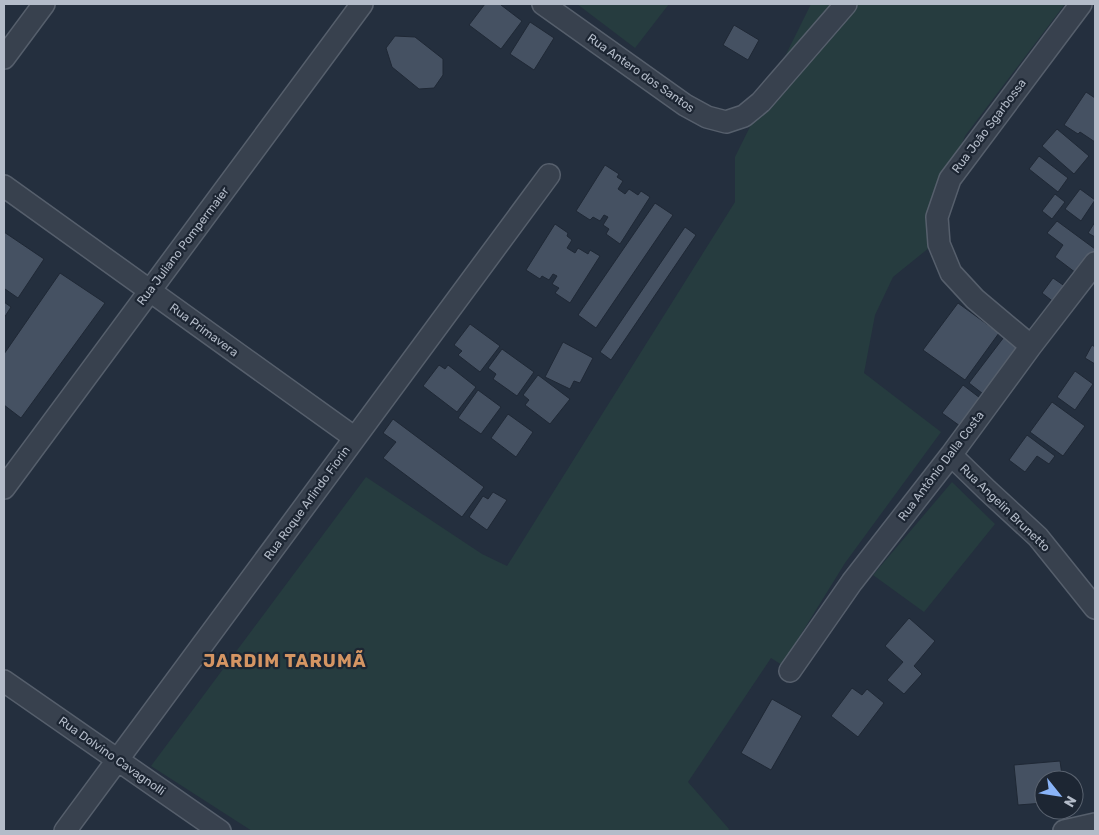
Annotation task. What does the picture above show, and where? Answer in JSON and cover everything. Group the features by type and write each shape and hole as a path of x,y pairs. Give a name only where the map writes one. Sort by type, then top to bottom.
{"street":[{"path":"4,58 44,4"},
{"name":"Rua Juliano Pompermaier","path":"4,488 362,4"},
{"name":"Rua Antero dos Santos","path":"543,4 684,105 707,117 726,122 744,116 761,102 846,4"},
{"name":"Rua João Sgarbossa","path":"1031,346 975,299 951,273 939,244 937,217 950,179 1081,4"},
{"name":"Rua Roque Arlindo Fiorin","path":"65,831 549,175"},
{"name":"Rua Primavera","path":"4,186 355,438"},
{"name":"Rua Antônio Dalla Costa","path":"790,671 852,582 951,455 1095,263"},
{"name":"Rua Angelin Brunetto","path":"951,455 1038,537 1095,608"},
{"name":"Rua Dolvino Cavagnolli","path":"4,681 220,831"},
{"path":"1064,831 1095,824"}],"green space":[{"path":"577,4 669,4 635,48"},
{"path":"811,4 1065,4 965,136 937,209 935,243 893,277 875,315 864,373 941,432 845,563 782,665 771,658 688,782 729,829 728,831 252,831 151,766 366,477 482,554 507,566 735,202 735,157"},
{"path":"952,482 995,524 924,612 873,575"}],"building":[{"path":"485,4 502,4 522,21 501,49 469,25"},
{"path":"530,22 554,38 534,70 510,54"},
{"path":"734,25 759,40 748,60 723,45"},
{"path":"395,36 415,37 443,59 443,75 434,88 419,89 392,67 386,48"},
{"path":"1086,92 1095,98 1095,142 1080,132 1078,134 1064,125"},
{"path":"1057,129 1089,156 1074,174 1042,146"},
{"path":"1039,156 1068,178 1058,192 1029,169"},
{"path":"605,165 619,174 617,177 623,181 618,189 625,194 629,189 638,195 641,191 650,197 620,244 606,234 609,229 603,225 608,217 604,215 600,221 593,217 590,220 576,211"},
{"path":"1080,189 1095,200 1081,221 1065,209"},
{"path":"1055,194 1065,202 1052,219 1042,211"},
{"path":"655,203 673,215 596,328 578,315"},
{"path":"1057,221 1095,249 1095,256 1080,276 1055,257 1063,245 1047,233"},
{"path":"1095,222 1095,237 1088,233"},
{"path":"555,224 568,233 567,236 572,240 567,248 575,253 578,248 588,254 590,250 600,256 570,303 555,293 559,288 552,284 557,276 553,274 549,280 542,276 540,279 526,270"},
{"path":"685,227 696,235 611,360 600,352"},
{"path":"4,232 44,259 18,298 5,289 4,291"},
{"path":"60,273 105,303 21,418 4,405 4,354"},
{"path":"1053,278 1066,287 1055,303 1042,293"},
{"path":"4,302 11,307 4,318"},
{"path":"958,303 999,333 965,380 923,350"},
{"path":"470,324 500,346 480,372 458,355 462,351 454,345"},
{"path":"1004,337 1022,350 987,397 969,383"},
{"path":"563,342 593,358 580,383 574,381 570,389 545,377"},
{"path":"1092,345 1095,347 1095,364 1085,358"},
{"path":"502,349 534,372 517,396 493,379 496,374 488,368"},
{"path":"439,365 445,369 448,365 476,387 457,412 423,386"},
{"path":"1075,371 1093,384 1075,410 1057,397"},
{"path":"538,375 570,399 550,424 525,405 529,400 523,395"},
{"path":"963,385 980,398 960,426 942,413"},
{"path":"478,390 501,407 481,434 458,418"},
{"path":"1052,402 1085,426 1063,456 1030,432"},
{"path":"508,414 533,432 516,457 491,438"},
{"path":"393,419 484,487 462,517 383,458 396,442 383,433"},
{"path":"1027,435 1055,456 1049,464 1037,456 1025,472 1009,460"},
{"path":"493,492 507,500 487,530 469,517 483,496 488,499"},
{"path":"909,618 935,641 914,666 922,674 904,694 887,680 903,662 885,646"},
{"path":"852,688 862,695 867,689 884,703 858,737 831,716"},
{"path":"772,699 802,716 771,770 741,753"},
{"path":"1060,761 1061,770 1034,770 1034,804 1018,805 1014,765"}],"district":[{"name":"JARDIM TARUMÃ","path":"285,661"}]}
